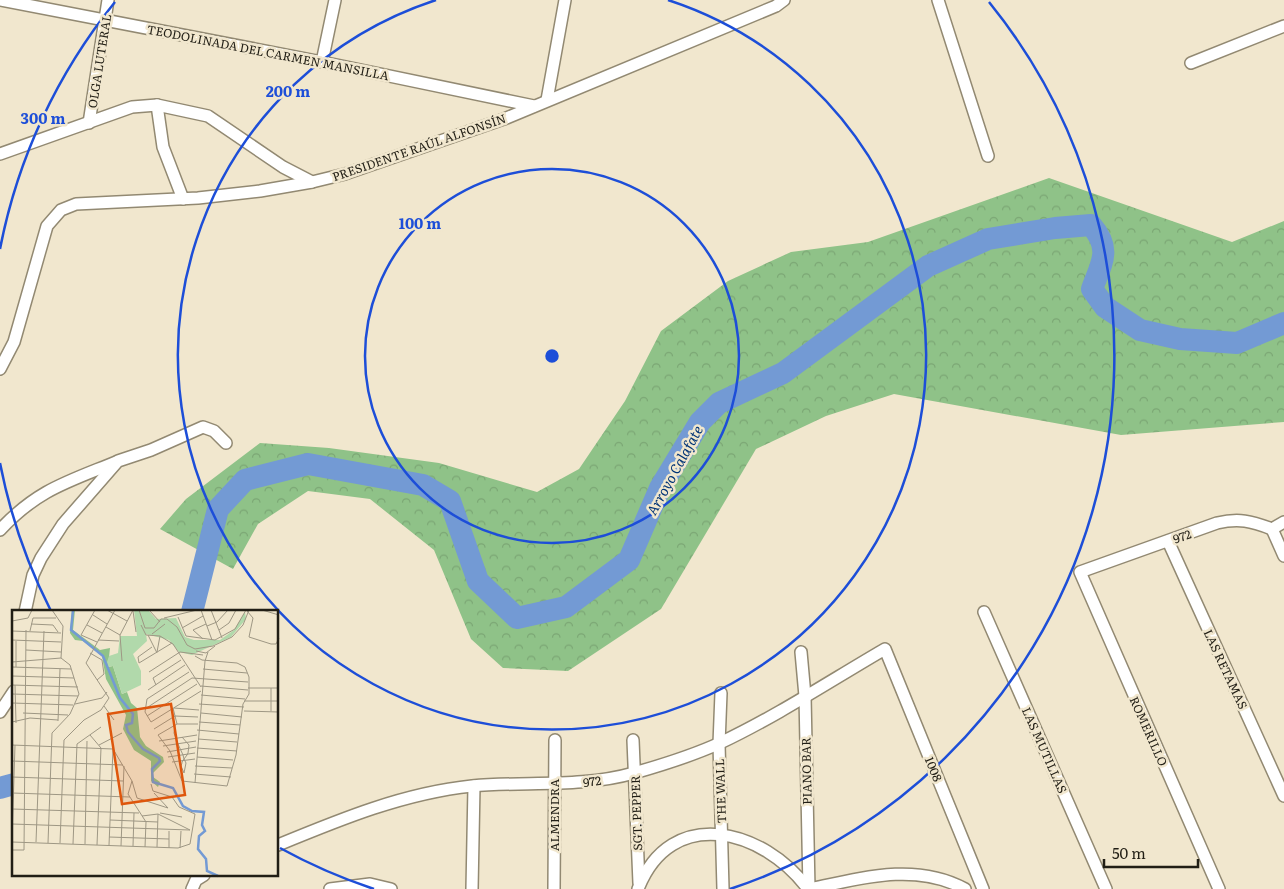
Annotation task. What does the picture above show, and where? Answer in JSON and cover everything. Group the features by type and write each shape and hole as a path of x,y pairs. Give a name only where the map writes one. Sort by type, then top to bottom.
{"street":[{"name":"TEODOLINADA DEL CARMEN MANSILLA","path":"1,0 322,62 534,106"},
{"name":"OLGA LUTERAL","path":"89,123 108,0"},
{"path":"322,62 334,0"},
{"path":"547,100 566,0"},
{"name":"PRESIDENTE RAÚL ALFONSÍN","path":"0,369 14,342 47,226 54,215 61,210 76,204 183,199 260,191 312,182 355,171 504,119 776,6 784,0"},
{"path":"938,0 988,156"},
{"path":"1191,63 1284,26"},
{"path":"157,105 163,147 183,199"},
{"path":"0,154 132,107 157,105 208,116 284,167 312,182"},
{"path":"0,530 30,501 52,488 118,461 151,450 202,427 214,431 226,443"},
{"path":"25,610 33,575 41,558 63,524 118,461"},
{"name":"972","path":"1080,572 1217,523 1235,519 1248,519 1272,529"},
{"path":"1284,522 1272,529 1284,556"},
{"name":"LAS RETAMAS","path":"1168,541 1284,796"},
{"name":"ROMERILLO","path":"1080,572 1218,889"},
{"name":"LAS MUTILLAS","path":"984,612 1106,889"},
{"name":"972","path":"279,845 392,801 434,791 474,786 599,781 635,773 719,744 787,708 885,650"},
{"name":"1008","path":"885,650 983,889"},
{"name":"PIANO BAR","path":"801,652 805,696 809,889"},
{"name":"THE WALL","path":"721,693 719,744 723,889"},
{"path":"0,712 12,694"},
{"name":"ALMENDRA","path":"554,889 555,740"},
{"name":"SGT. PEPPER","path":"633,740 638,887"},
{"path":"472,889 474,786"},
{"path":"638,887 653,862 676,843 691,836 722,834 744,839 772,852 799,876 809,889 879,875 912,874 943,878 965,889"},
{"path":"192,889 196,880 202,876"},
{"path":"330,889 370,884 392,889"}],"green space":[{"path":"1049,178 1232,242 1284,221 1284,422 1121,435 894,394 826,416 756,449 661,609 568,671 503,668 471,639 434,550 370,499 308,491 258,524 233,569 160,529 186,499 260,443 329,448 439,463 537,492 579,469 625,401 661,331 728,281 791,252 868,242"}],"waterway":[{"name":"Arroyo Calafate","path":"193,610 218,509 245,480 308,464 423,485 450,501 478,581 517,618 566,607 629,560 660,488 700,422 719,403 783,373 928,266 988,239 1055,228 1091,225 1101,241 1103,249 1102,263 1092,289 1105,307 1140,330 1180,339 1237,343 1284,323"},
{"name":"Arroyo Calafate","path":"0,788 12,785"}]}
